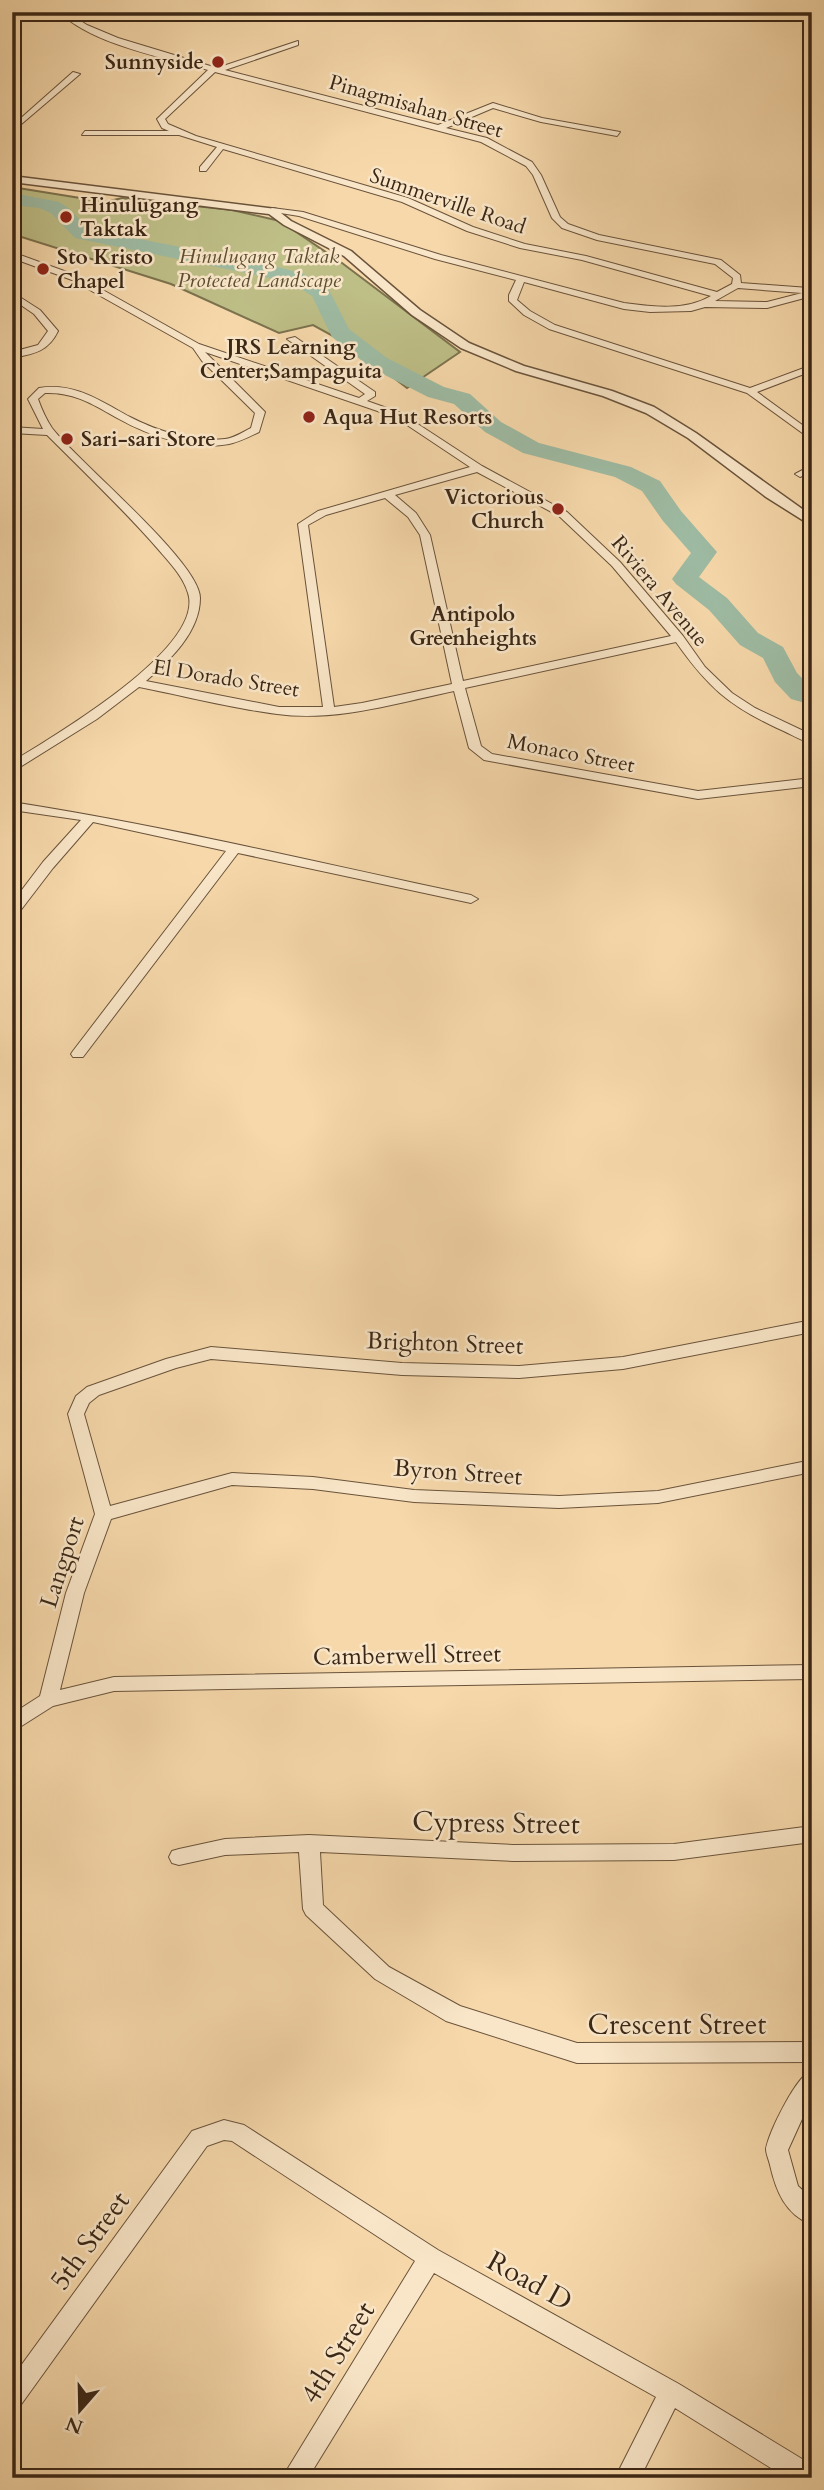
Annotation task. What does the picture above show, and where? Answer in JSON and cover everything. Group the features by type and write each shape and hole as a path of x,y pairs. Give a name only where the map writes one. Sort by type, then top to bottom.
{"street":[{"name":"Pinagmisahan Street","path":"62,12 75,21 110,36 216,69 492,144 529,164 537,175 556,218 565,226 597,237 718,262 737,277 736,285"},
{"path":"179,132 164,126 161,119 216,69 295,43"},
{"path":"12,130 76,74"},
{"path":"439,128 493,105 541,120 617,134"},
{"name":"Summerville Road","path":"85,133 179,132 405,200 470,229 523,246 583,258 720,296"},
{"path":"203,169 222,146"},
{"path":"12,179 300,214 521,280 650,310 677,310 704,304 767,305 812,292"},
{"path":"272,211 285,221 341,249 444,332 476,351 511,366 611,394 650,410 682,428 762,491 812,522"},
{"path":"12,254 75,278 196,346 205,359 260,412 255,430 227,442 193,440 136,424 94,398 59,389 42,390 33,399 50,432 177,564 195,593 195,610 189,628 167,655 138,683 12,768"},
{"path":"521,280 514,291 513,301 544,323 750,391 812,437"},
{"path":"704,304 736,285 812,292"},
{"path":"12,295 37,312 52,331 47,344 39,349 12,355"},
{"path":"292,339 372,394 361,401"},
{"name":"Riviera Avenue","path":"196,346 398,415 478,468 563,514 616,564 679,638 701,670 728,696 751,711 812,740"},
{"path":"750,391 812,368"},
{"path":"12,430 50,432"},
{"path":"329,711 303,524 314,516 478,468"},
{"path":"800,474 812,468"},
{"name":"Monaco Street","path":"387,494 412,515 425,535 451,658 461,685 475,748 488,757 698,795 812,782"},
{"name":"El Dorado Street","path":"138,683 279,711 329,711 362,707 679,638"},
{"path":"12,806 90,818 471,899"},
{"path":"12,912 48,865 90,818"},
{"path":"78,1054 235,848"},
{"name":"Brighton Street","path":"82,1400 93,1391 172,1363 211,1353 402,1368 519,1372 623,1363 812,1326"},
{"name":"Langport","path":"48,1700 75,1593 104,1514 76,1414 82,1400"},
{"name":"Byron Street","path":"104,1514 232,1479 313,1483 414,1496 559,1502 658,1497 812,1466"},
{"name":"Camberwell Street","path":"12,1724 48,1700 114,1684 812,1672"},
{"name":"Cypress Street","path":"179,1857 225,1847 309,1843 513,1853 674,1852 812,1834"},
{"name":"Crescent Street","path":"309,1843 313,1909 383,1973 454,2014 577,2053 812,2052"},
{"path":"812,2080 800,2095 777,2150 788,2192 812,2214"},
{"name":"Road D","path":"224,2130 236,2132 246,2138 430,2258 671,2392 810,2478"},
{"name":"5th Street","path":"12,2398 200,2138 224,2130"},
{"name":"4th Street","path":"295,2478 430,2258"},
{"path":"627,2478 671,2392"}],"green space":[{"name":"Hinulugang Taktak Protected Landscape","path":"12,187 105,202 122,198 232,210 280,221 342,263 460,352 407,388 355,348 313,325 279,333 171,284 12,234"}],"waterway":[{"path":"12,199 52,206 63,213 82,234 297,278 321,292 340,332 379,363 436,392 462,399 493,427 531,448 623,472 651,486 672,516 704,552 685,579 718,604 749,639 774,653 785,676 801,693 812,697"}],"place":[{"name":"Sunnyside","path":"218,62"},
{"name":"Hinulugang Taktak","path":"66,217"},
{"name":"Sto Kristo Chapel","path":"43,269"},
{"name":"Aqua Hut Resorts","path":"309,417"},
{"name":"Sari-sari Store","path":"67,439"},
{"name":"Victorious Church","path":"558,509"}],"district":[{"name":"JRS Learning Center;Sampaguita","path":"291,359"},
{"name":"Antipolo Greenheights","path":"473,626"}]}
